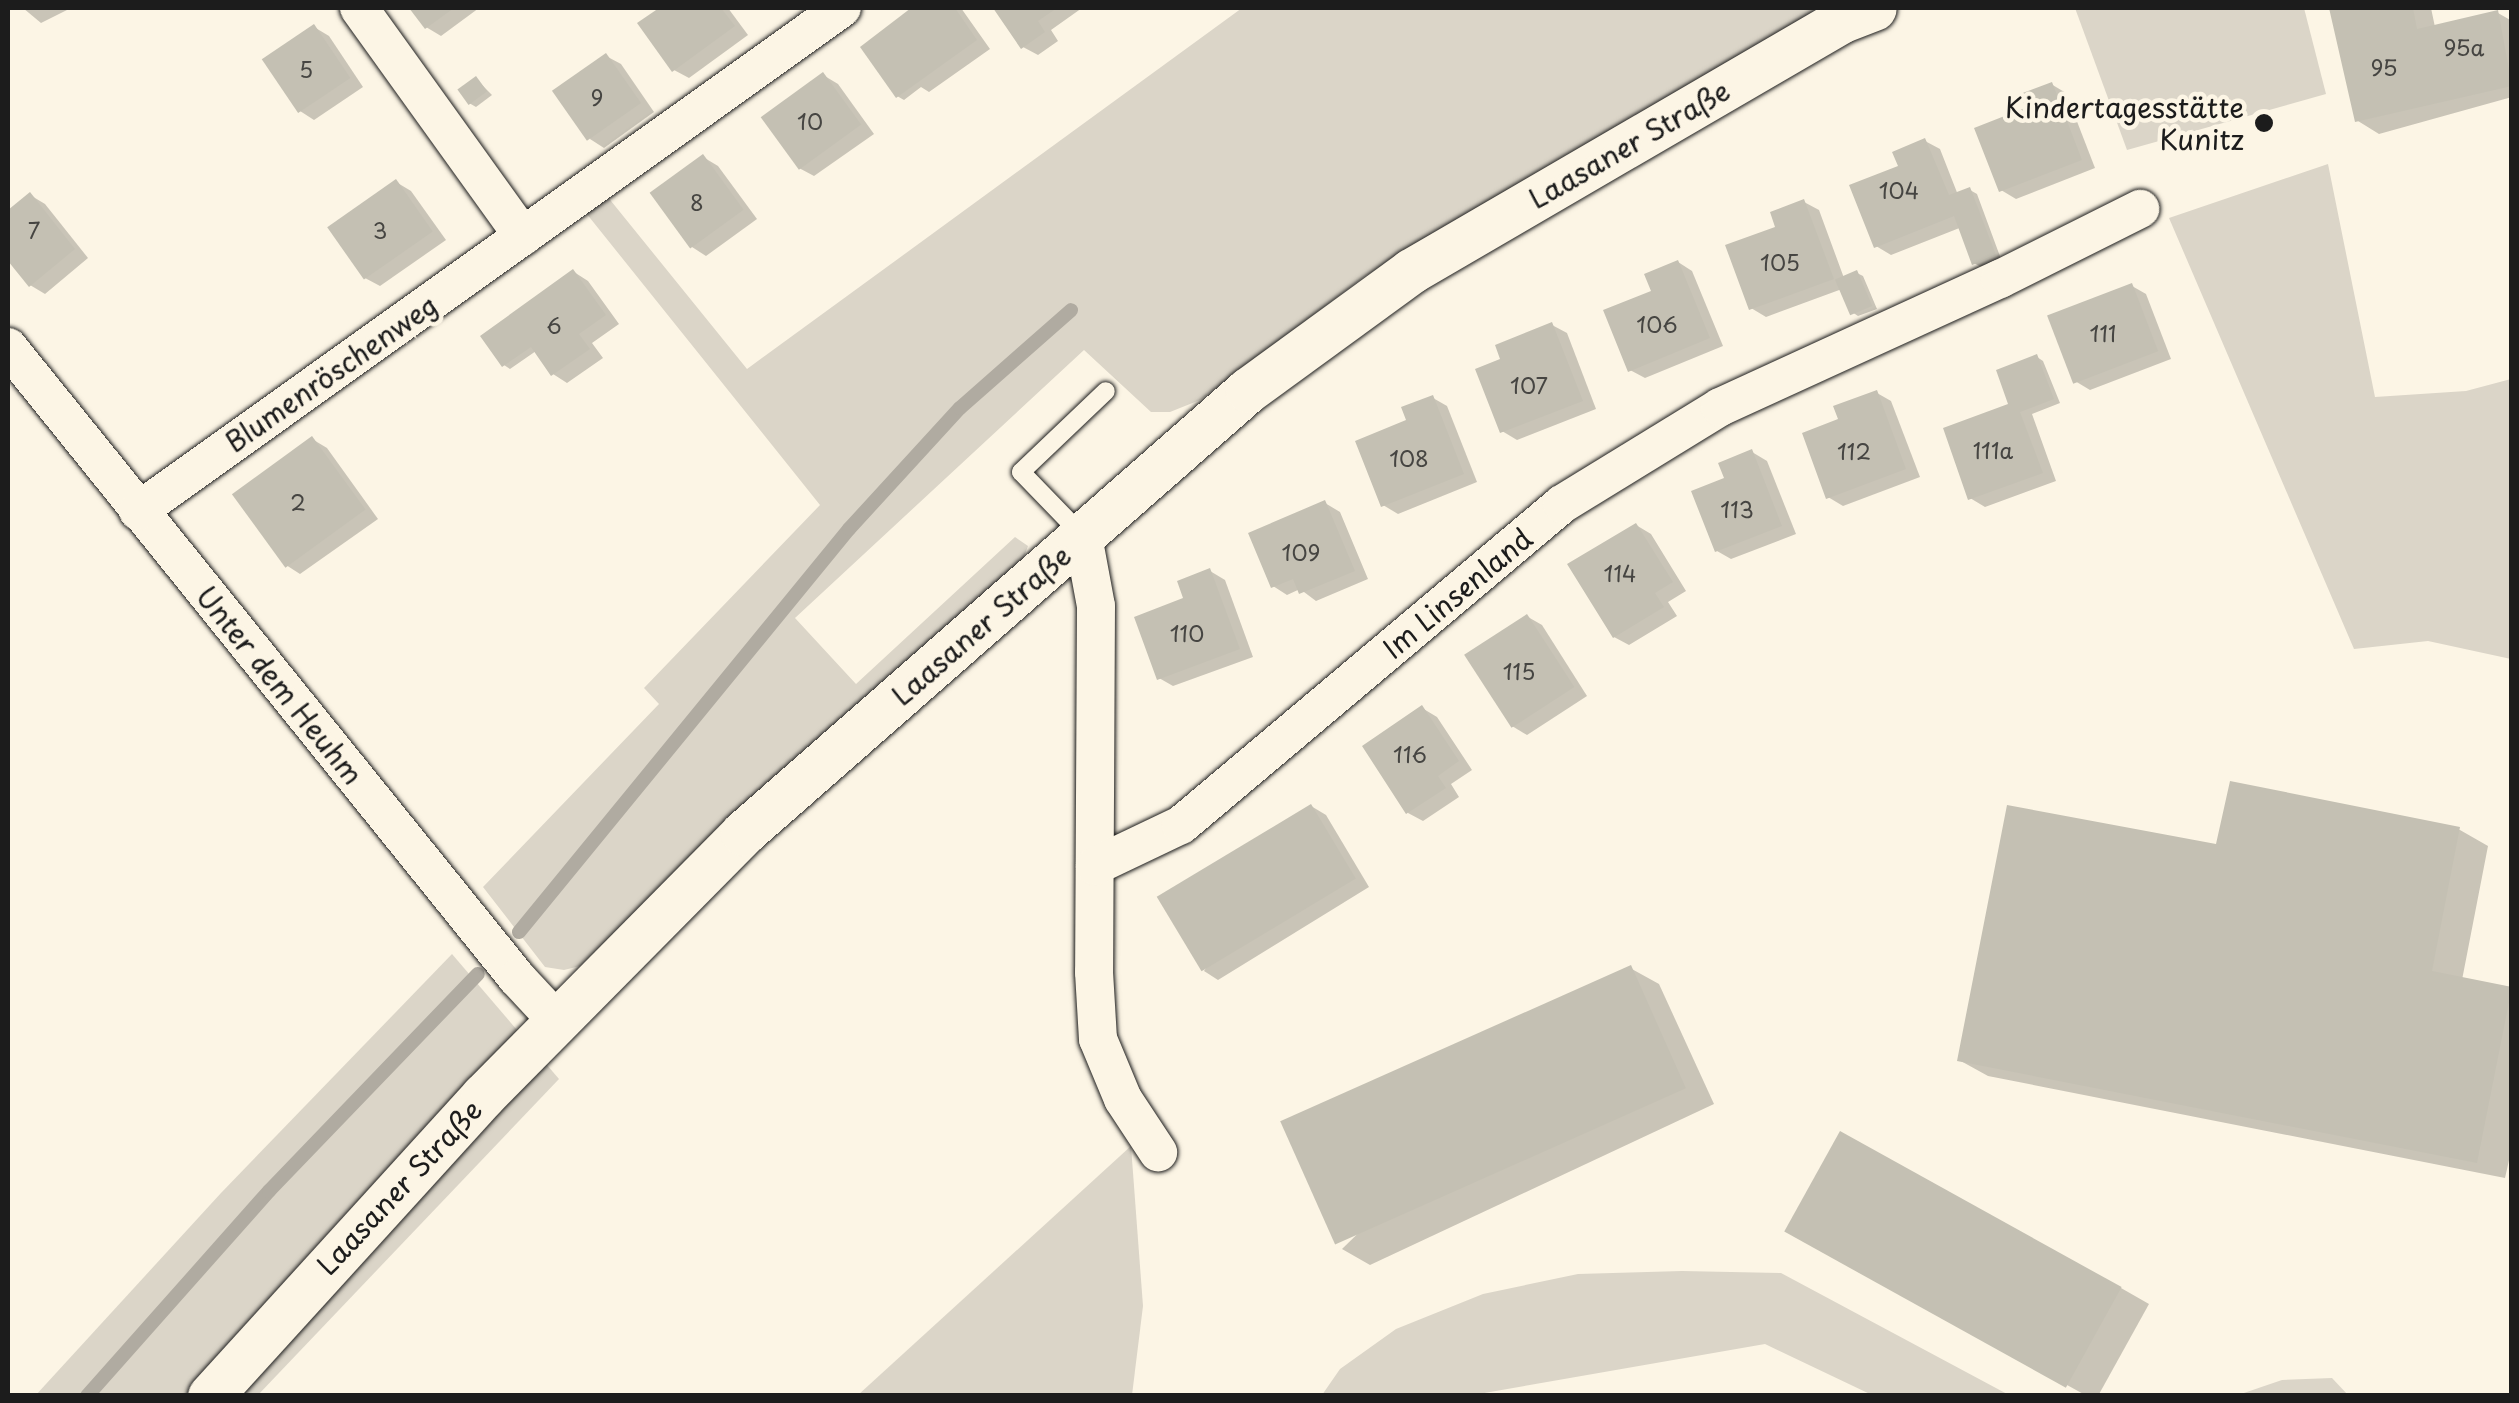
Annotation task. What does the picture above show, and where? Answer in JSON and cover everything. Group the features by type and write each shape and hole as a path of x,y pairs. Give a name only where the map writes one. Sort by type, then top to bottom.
{"street":[{"path":"359,8 524,236"},
{"name":"Blumenröschenweg","path":"138,510 842,8"},
{"name":"Laasaner Straße","path":"210,1396 556,1020 744,833 1248,390 1412,271 1840,21 1874,8"},
{"name":"Im Linsenland","path":"1095,866 1181,824 1562,504 1720,407 2000,280 2140,210"},
{"name":"Unter dem Heuhm","path":"8,347 517,978 556,1020"},
{"path":"1083,536 1096,606 1098,1039 1123,1099 1158,1152"}],"lane":[{"path":"1083,536 1021,472 1106,391"}],"shaded area":[{"path":"1242,8 1834,8 1561,158 1365,276 1200,400 1170,412 1151,412 1084,350 795,618 856,684 1015,537 1028,546 1023,559 764,785 580,966 564,970 545,967 483,887 659,704 644,688 820,505 586,213 607,196 747,369"},
{"path":"2075,8 2304,8 2326,94 2127,150"},
{"path":"2328,164 2375,397 2466,391 2511,379 2511,659 2428,641 2354,649 2169,218"},
{"path":"452,954 559,1079 258,1395 35,1396 221,1193"},
{"path":"1131,1146 1143,1306 1132,1395 858,1395"},
{"path":"1781,1273 2009,1395 1872,1395 1765,1344 1473,1395 1322,1395 1340,1369 1396,1329 1483,1294 1578,1274"},
{"path":"2332,1378 2348,1395 2238,1395 2282,1380"}],"building":[{"path":"409,8 454,8 425,29"},
{"path":"659,8 721,8 735,26 672,72 637,23"},
{"path":"911,8 955,8 977,40 896,98 860,47"},
{"path":"993,8 1057,8 1038,21 1045,32 1021,49"},
{"path":"2329,8 2413,8 2417,29 2498,10 2512,86 2355,122"},
{"path":"314,24 350,78 298,113 262,59"},
{"path":"606,53 641,103 587,141 552,91"},
{"path":"823,72 861,125 799,170 761,117"},
{"path":"476,76 487,91 469,105 457,90"},
{"path":"2052,82 2082,160 1999,192 1974,128 2025,108 2020,94"},
{"path":"1925,138 1949,195 1970,187 1996,255 1972,265 1954,216 1874,248 1849,185 1898,166 1892,152"},
{"path":"703,154 744,210 690,249 650,193"},
{"path":"396,179 433,231 364,280 327,227"},
{"path":"30,192 75,249 29,287 8,261 8,210"},
{"path":"1804,199 1834,279 1749,310 1725,245 1775,227 1770,212"},
{"path":"1678,260 1710,338 1628,372 1603,310 1651,291 1644,274"},
{"path":"573,269 606,315 579,334 590,349 551,376 531,347 502,367 480,336"},
{"path":"1857,270 1872,306 1850,315 1835,279"},
{"path":"2132,283 2158,351 2073,384 2047,316"},
{"path":"1552,322 1583,401 1500,433 1475,369 1500,359 1495,345"},
{"path":"2037,354 2054,399 2020,412 2043,473 1968,500 1943,428 2008,404 1996,370"},
{"path":"1877,390 1906,469 1826,499 1802,433 1838,419 1833,406"},
{"path":"1433,395 1464,474 1381,507 1355,441 1406,420 1401,407"},
{"path":"312,436 365,510 285,568 232,494"},
{"path":"1752,449 1782,526 1715,552 1691,491 1724,478 1718,463"},
{"path":"1325,500 1355,571 1299,594 1293,579 1271,588 1248,533"},
{"path":"1636,523 1673,582 1655,593 1664,607 1613,638 1567,564"},
{"path":"1210,568 1240,649 1157,680 1134,617 1183,598 1177,581"},
{"path":"1527,614 1574,687 1511,728 1464,655"},
{"path":"1422,705 1459,761 1438,776 1446,788 1406,814 1362,746"},
{"path":"2230,781 2460,827 2432,971 2512,987 2477,1163 1957,1061 2007,805 2216,844"},
{"path":"1311,804 1356,879 1202,971 1157,897"},
{"path":"1631,965 1686,1088 1335,1245 1280,1121"},
{"path":"1840,1131 2122,1287 2066,1388 1784,1232"}],"waterway":[{"path":"519,932 849,529 960,408 1071,310"},
{"path":"87,1396 269,1191 478,974"}],"place":[{"name":"Kindertagesstätte Kunitz","path":"2264,123"}]}
